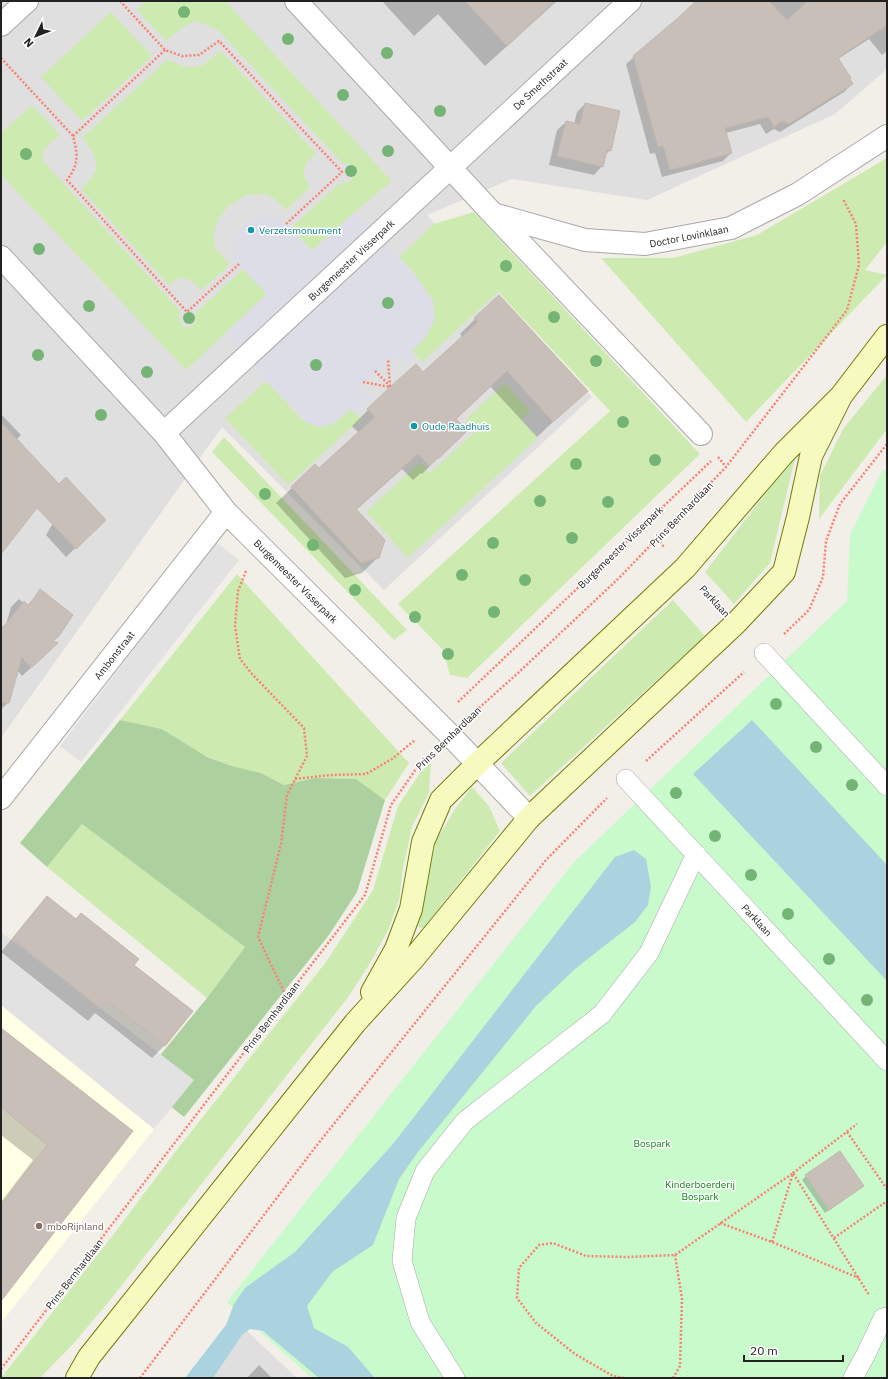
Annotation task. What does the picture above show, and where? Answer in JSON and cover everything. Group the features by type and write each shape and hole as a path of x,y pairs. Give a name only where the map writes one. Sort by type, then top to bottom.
{"main road":[{"path":"355,1023 396,950 411,909 423,842 441,800 684,568 784,453 841,396 887,336"},
{"path":"77,1378 89,1357 355,1023 414,958 529,818 736,623 784,572 811,456 841,396"},
{"path":"60,1378 89,1357"}],"street":[{"path":"2,23 27,1"},
{"path":"296,1 493,214 701,434"},
{"name":"De Smethstraat","path":"450,167 630,1"},
{"name":"Doctor Lovinklaan","path":"493,214 585,240 645,244 731,228 798,194 887,136"},
{"name":"Burgemeester Visserpark","path":"164,433 450,167"},
{"name":"Burgemeester Visserpark","path":"1,257 164,433 226,512 443,728 529,818"},
{"name":"Ambonstraat","path":"1,798 226,512"},
{"path":"764,653 887,786"},
{"name":"Parklaan","path":"626,779 887,1061"},
{"path":"455,1378 420,1322 402,1261 406,1218 426,1171 465,1121 602,1014 649,953 696,854"},
{"path":"853,1378 886,1321"}],"path":[{"path":"120,1 165,50 182,56 199,54 219,40 342,172 286,224"},
{"path":"73,136 165,50"},
{"path":"1,58 73,136 77,150 77,161 73,172 67,180 187,312 239,264"},
{"name":"Prins Bernhardlaan","path":"1,1369 365,895 391,805 443,728 518,674 657,539 726,467 847,310 859,265 856,224 830,173"},
{"path":"388,359 390,387"},
{"path":"375,371 390,387"},
{"path":"363,382 390,387"},
{"path":"140,1378 317,1144 546,860 626,779 809,610 822,577 826,541 840,504 887,444"},
{"name":"Burgemeester Visserpark","path":"443,728 711,461"},
{"name":"Parklaan","path":"657,539 736,623"},
{"path":"256,542 238,591 235,626 240,659 252,674 304,728 307,756 287,795 281,844 258,937 286,996"},
{"path":"295,779 331,775 366,774 443,728"},
{"path":"624,1378 613,1376 575,1354 536,1323 518,1298 519,1268 540,1245 553,1243 586,1256 627,1257 675,1254 793,1172 857,1124"},
{"path":"846,1132 887,1189"},
{"path":"793,1172 886,1321"},
{"path":"772,1242 793,1172"},
{"path":"834,1238 887,1201"},
{"path":"720,1222 859,1278"},
{"path":"673,1378 680,1366 682,1299 675,1254"}],"shaded area":[{"path":"1,1 887,1 887,69 835,114 647,200 512,179 427,215 592,397 384,590 222,427 1,738"},
{"path":"355,212 378,234 419,280 433,301 435,318 426,337 412,351 416,356 407,365 394,355 360,384 373,397 356,413 351,409 332,425 319,427 304,421 225,335 267,294 243,269 233,256 234,237 250,220 258,216 267,215 276,217 286,224 312,251"},
{"path":"216,542 239,560 81,762 60,746"},
{"path":"1,932 194,1080 154,1129 1,1005"},
{"name":"mboRijnland","path":"1,1005 154,1129 1,1323"},
{"path":"232,1317 297,1378 186,1378"}],"green space":[{"path":"147,1 225,1 392,181 312,251 291,228 339,184 349,182 357,173 352,164 342,163 219,31 206,24 195,21 180,29 166,41 137,10"},
{"path":"111,12 152,56 82,121 41,77"},
{"path":"221,51 316,153 306,163 303,175 310,187 286,210 275,199 266,194 246,195 229,206 219,218 214,232 215,248 229,264 202,290 188,279 179,278 169,285 81,189 96,169 95,158 83,137 167,60 185,67 202,66"},
{"path":"32,105 60,135 49,144 42,154 44,162 179,310 180,321 183,326 190,327 196,322 195,313 243,269 267,294 186,370 1,175 1,133"},
{"path":"887,158 887,242 865,270 887,275 746,422 601,258 673,258 757,235"},
{"path":"474,212 700,454 467,678 450,675 443,650 398,604 610,411 498,292 422,362 412,351 428,332 434,319 435,312 429,295 399,257 434,224"},
{"path":"887,375 887,429 819,519 820,476 843,429"},
{"path":"266,381 304,421 319,427 351,409 361,419 288,485 225,418"},
{"path":"505,383 530,411 521,419 538,438 408,558 366,512 420,462 430,473 476,431 466,419"},
{"path":"224,437 407,630 394,640 212,452"},
{"path":"796,454 770,563 734,604 705,572"},
{"name":"Bospark","path":"883,469 887,473 887,1378 312,1378 227,1302 574,862 847,601 850,535"},
{"path":"237,574 409,763 385,800 356,779 315,778 284,785 261,773 232,766 203,755 162,729 120,720"},
{"path":"673,600 705,636 530,796 501,763"},
{"path":"120,720 162,729 207,757 232,766 261,773 284,785 315,778 356,779 385,800 357,892 329,935 184,1117 139,1081 207,998 245,947 82,824 47,867 20,843"},
{"path":"431,763 429,793 412,827 403,868 399,900 389,928 372,960 349,996 111,1299 74,1343 40,1378 1,1378 110,1239 179,1147 326,962 373,890 398,806 422,770"},
{"path":"472,787 489,806 500,831 423,928 418,927 436,841 455,809"},
{"path":"82,824 245,947 207,998 47,867"}],"water":[{"path":"752,720 887,865 887,981 693,774"},
{"path":"634,850 646,859 651,887 648,905 635,922 575,969 536,1006 418,1152 399,1179 373,1245 332,1272 307,1306 314,1328 348,1347 375,1378 319,1378 263,1331 250,1329 242,1335 213,1378 185,1378 226,1325 234,1304 245,1288 295,1252 393,1144 615,857"}],"building":[{"path":"465,1 555,1 507,46"},
{"path":"696,1 769,1 787,20 808,1 887,1 887,25 838,58 851,78 850,79 853,84 789,124 782,121 774,127 768,117 725,128 732,153 670,170 663,145 658,147 633,56"},
{"path":"585,103 620,111 611,151 607,150 603,167 557,156 566,121 580,124"},
{"name":"Oude Raadhuis","path":"499,295 588,391 553,422 507,371 456,419 467,431 438,459 437,458 429,466 418,454 356,509 385,540 379,558 361,563 291,487 315,464 319,468 375,417 367,409 390,387 416,364 423,372 478,322 474,318"},
{"path":"1,422 59,484 66,477 106,520 76,549 37,508 1,554"},
{"path":"40,589 73,615 59,636 53,641 58,643 31,668 22,657 9,703 1,702 1,630 24,601 29,606"},
{"path":"47,896 76,919 81,913 139,959 134,965 193,1011 165,1046 107,1001 101,1009 13,939"},
{"name":"mboRijnland","path":"1,1028 133,1131 1,1301 1,1205 47,1145 1,1107"},
{"path":"840,1151 864,1186 829,1210 805,1175"}],"place":[{"name":"Verzetsmonument","path":"251,230"},
{"name":"Oude Raadhuis","path":"414,426"},
{"name":"mboRijnland","path":"39,1226"}],"park label":[{"name":"Kinderboerderij Bospark","path":"700,1190"}]}
